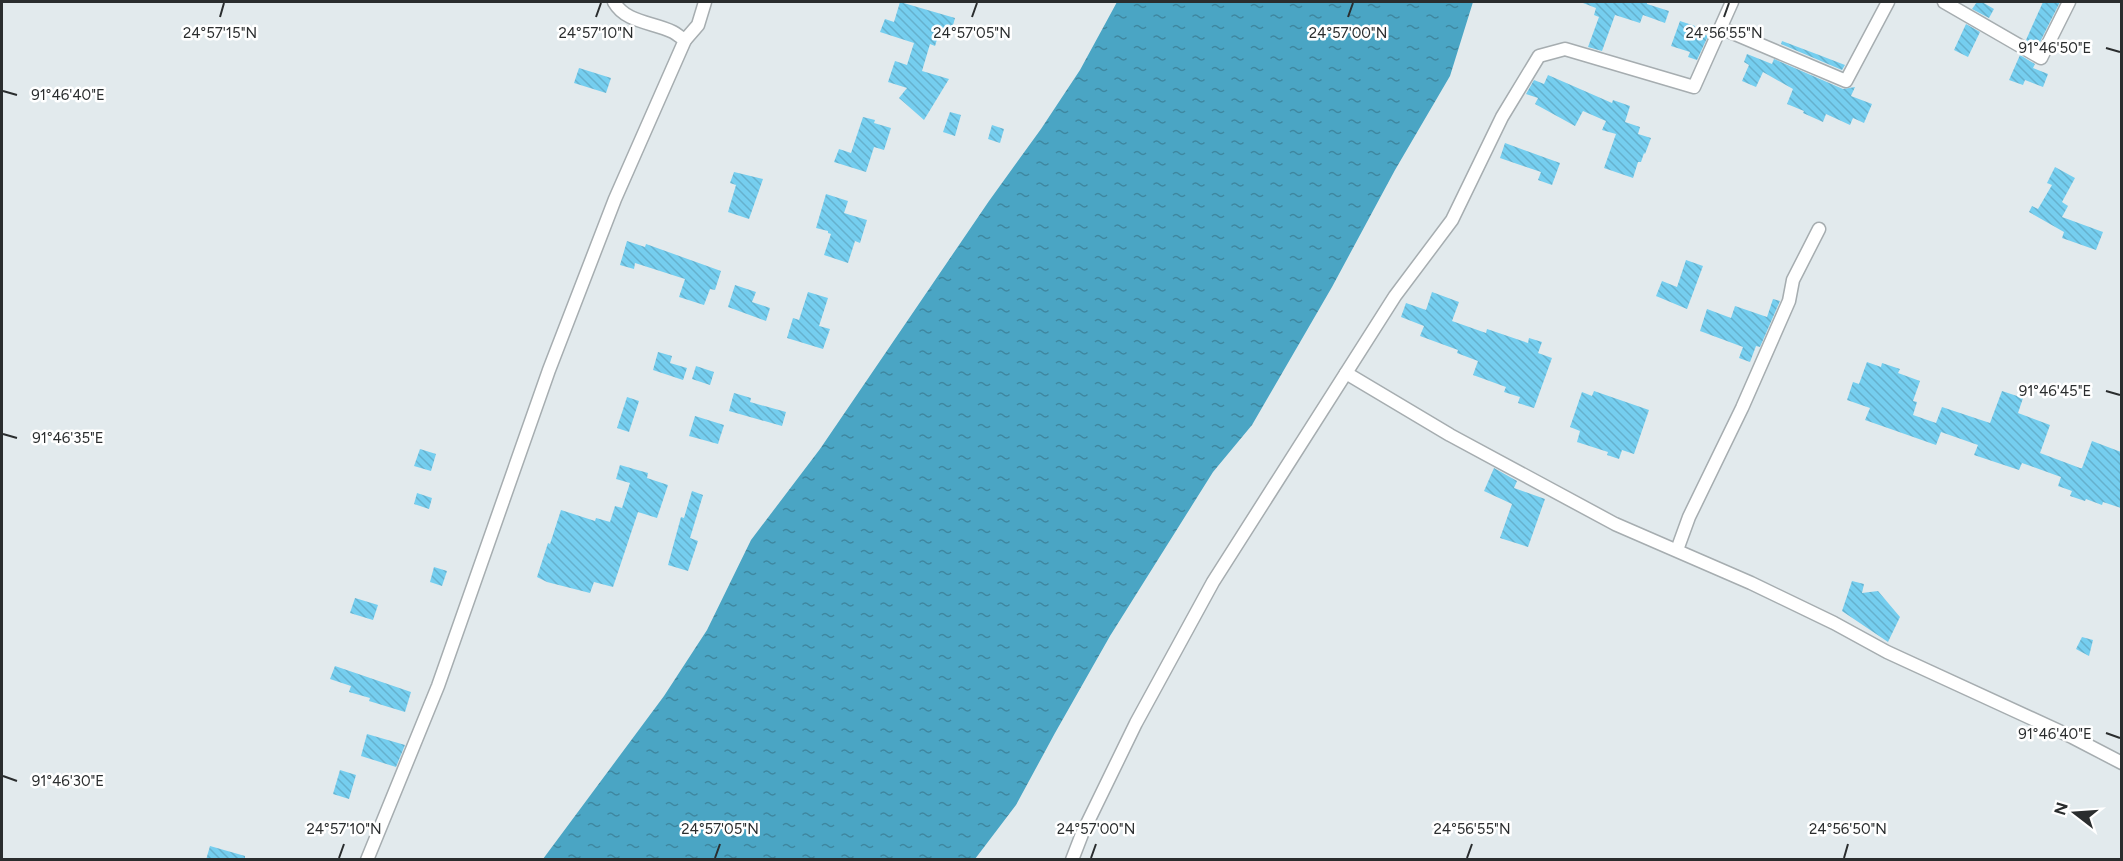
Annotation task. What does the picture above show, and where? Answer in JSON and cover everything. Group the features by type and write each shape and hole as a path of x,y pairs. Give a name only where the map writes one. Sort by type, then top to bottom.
{"street":[{"path":"614,2 618,9 633,19 672,32 685,40"},
{"path":"367,860 438,686 549,370 615,199 685,40 698,25 705,2"},
{"path":"1072,860 1136,723 1213,582 1395,296 1452,220 1502,117 1539,56 1565,49 1694,87 1732,2"},
{"path":"1720,28 1846,81 1888,2"},
{"path":"1944,2 2041,58 2069,2"},
{"path":"1677,550 1689,517 1742,408 1789,301 1793,280 1820,229"},
{"path":"1346,373 1450,435 1615,524 1677,550 1834,623 1887,652 2072,737 2121,764"}],"water":[{"path":"1117,2 1473,2 1450,76 1395,170 1332,287 1252,425 1213,472 1110,636 1016,805 975,859 543,859 664,696 707,630 751,540 820,449 989,201 1041,129 1080,70"}],"building":[{"path":"900,2 955,18 950,36 939,33 935,46 930,44 922,71 949,79 924,120 899,98 907,88 888,82 895,61 907,65 914,43 880,32 885,19 894,22"},
{"path":"1583,2 1647,2 1647,4 1669,11 1665,23 1643,15 1640,23 1615,15 1602,51 1588,47 1599,17 1594,15 1596,8"},
{"path":"1977,2 1982,2 1994,9 1989,18 1972,9"},
{"path":"2043,2 2060,2 2038,46 2026,40"},
{"path":"1680,21 1695,26 1693,31 1708,36 1697,60 1688,57 1690,52 1671,46"},
{"path":"1966,24 1980,32 1968,57 1954,50"},
{"path":"1782,41 1845,65 1842,70 1781,44"},
{"path":"1747,54 1772,64 1774,59 1843,89 1855,87 1851,96 1872,104 1864,123 1853,118 1850,125 1826,114 1823,122 1803,113 1804,111 1787,104 1793,89 1763,72 1756,87 1742,81 1749,65 1744,62"},
{"path":"2020,55 2035,64 2033,68 2048,74 2043,87 2025,80 2023,85 2009,80"},
{"path":"579,68 611,78 606,93 574,83"},
{"path":"1548,75 1612,103 1613,100 1630,106 1625,122 1640,127 1638,134 1651,138 1641,162 1638,162 1633,178 1604,168 1616,134 1602,130 1606,121 1583,111 1575,126 1535,104 1538,98 1526,94 1534,80 1544,84"},
{"path":"950,112 961,115 955,136 943,132"},
{"path":"863,117 891,128 884,150 874,147 866,172 834,162 839,149 851,153"},
{"path":"992,125 1004,129 1000,143 988,139"},
{"path":"1505,143 1560,163 1552,185 1538,180 1541,172 1500,158"},
{"path":"2055,167 2075,178 2062,202 2068,206 2062,217 2103,232 2096,250 2062,238 2064,232 2029,212 2032,206 2038,209 2052,185 2047,183"},
{"path":"734,172 763,179 749,219 728,212 736,185 730,183"},
{"path":"826,194 848,201 844,213 867,220 860,243 855,241 848,263 824,255 831,234 816,228"},
{"path":"627,241 645,247 646,244 721,271 715,290 710,289 704,305 679,297 685,279 635,263 634,269 620,265"},
{"path":"1686,260 1703,266 1687,309 1656,296 1662,281 1677,287"},
{"path":"735,285 756,292 752,302 770,308 766,321 728,307"},
{"path":"808,292 828,298 819,326 830,329 823,349 787,338 793,318 799,320"},
{"path":"1432,292 1459,302 1452,321 1486,333 1487,329 1528,343 1529,338 1542,342 1538,353 1552,358 1534,408 1518,403 1520,397 1504,392 1506,387 1473,375 1478,361 1457,353 1458,350 1420,336 1424,326 1401,317 1406,303 1426,310"},
{"path":"1773,299 1780,301 1760,347 1756,346 1750,362 1739,358 1743,347 1700,331 1707,309 1731,318 1735,306 1767,317"},
{"path":"658,352 672,356 670,363 687,368 683,380 653,370"},
{"path":"1867,362 1881,367 1882,363 1900,369 1898,373 1920,381 1913,401 1917,402 1913,415 1936,423 1942,407 1990,423 2002,391 2023,398 2018,413 2050,425 2040,453 2082,468 2092,441 2121,452 2121,508 2070,496 2072,491 2058,486 2061,477 2022,463 2019,470 1974,455 1978,445 1941,432 1936,445 1865,420 1870,408 1847,400 1853,382 1859,384"},
{"path":"696,366 714,372 710,385 692,379"},
{"path":"1594,391 1649,410 1634,454 1622,450 1619,459 1607,455 1608,452 1577,442 1580,431 1570,427 1582,392 1592,396"},
{"path":"734,393 751,398 750,402 786,412 782,426 729,411"},
{"path":"627,397 639,401 629,432 617,428"},
{"path":"695,416 724,425 718,444 689,436"},
{"path":"420,449 436,454 431,471 414,466"},
{"path":"620,465 648,473 647,478 668,485 657,518 638,512 613,587 594,582 590,593 547,582 537,577 561,510 595,521 596,518 610,522 615,506 622,508 630,483 616,479"},
{"path":"1494,468 1517,481 1514,488 1545,499 1528,547 1500,538 1512,504 1484,491"},
{"path":"692,491 703,495 690,538 698,541 688,571 668,565 681,517 684,518"},
{"path":"417,493 432,498 429,509 414,504"},
{"path":"434,567 447,571 442,586 430,582"},
{"path":"1852,581 1864,584 1862,593 1878,591 1900,617 1888,642 1842,611"},
{"path":"355,598 378,605 373,620 350,613"},
{"path":"2082,637 2093,640 2089,656 2076,649"},
{"path":"335,666 411,692 405,712 349,692 351,686 330,679"},
{"path":"367,734 405,745 396,767 361,756"},
{"path":"340,770 356,775 349,799 333,794"},
{"path":"210,846 245,856 245,860 206,860"}]}
